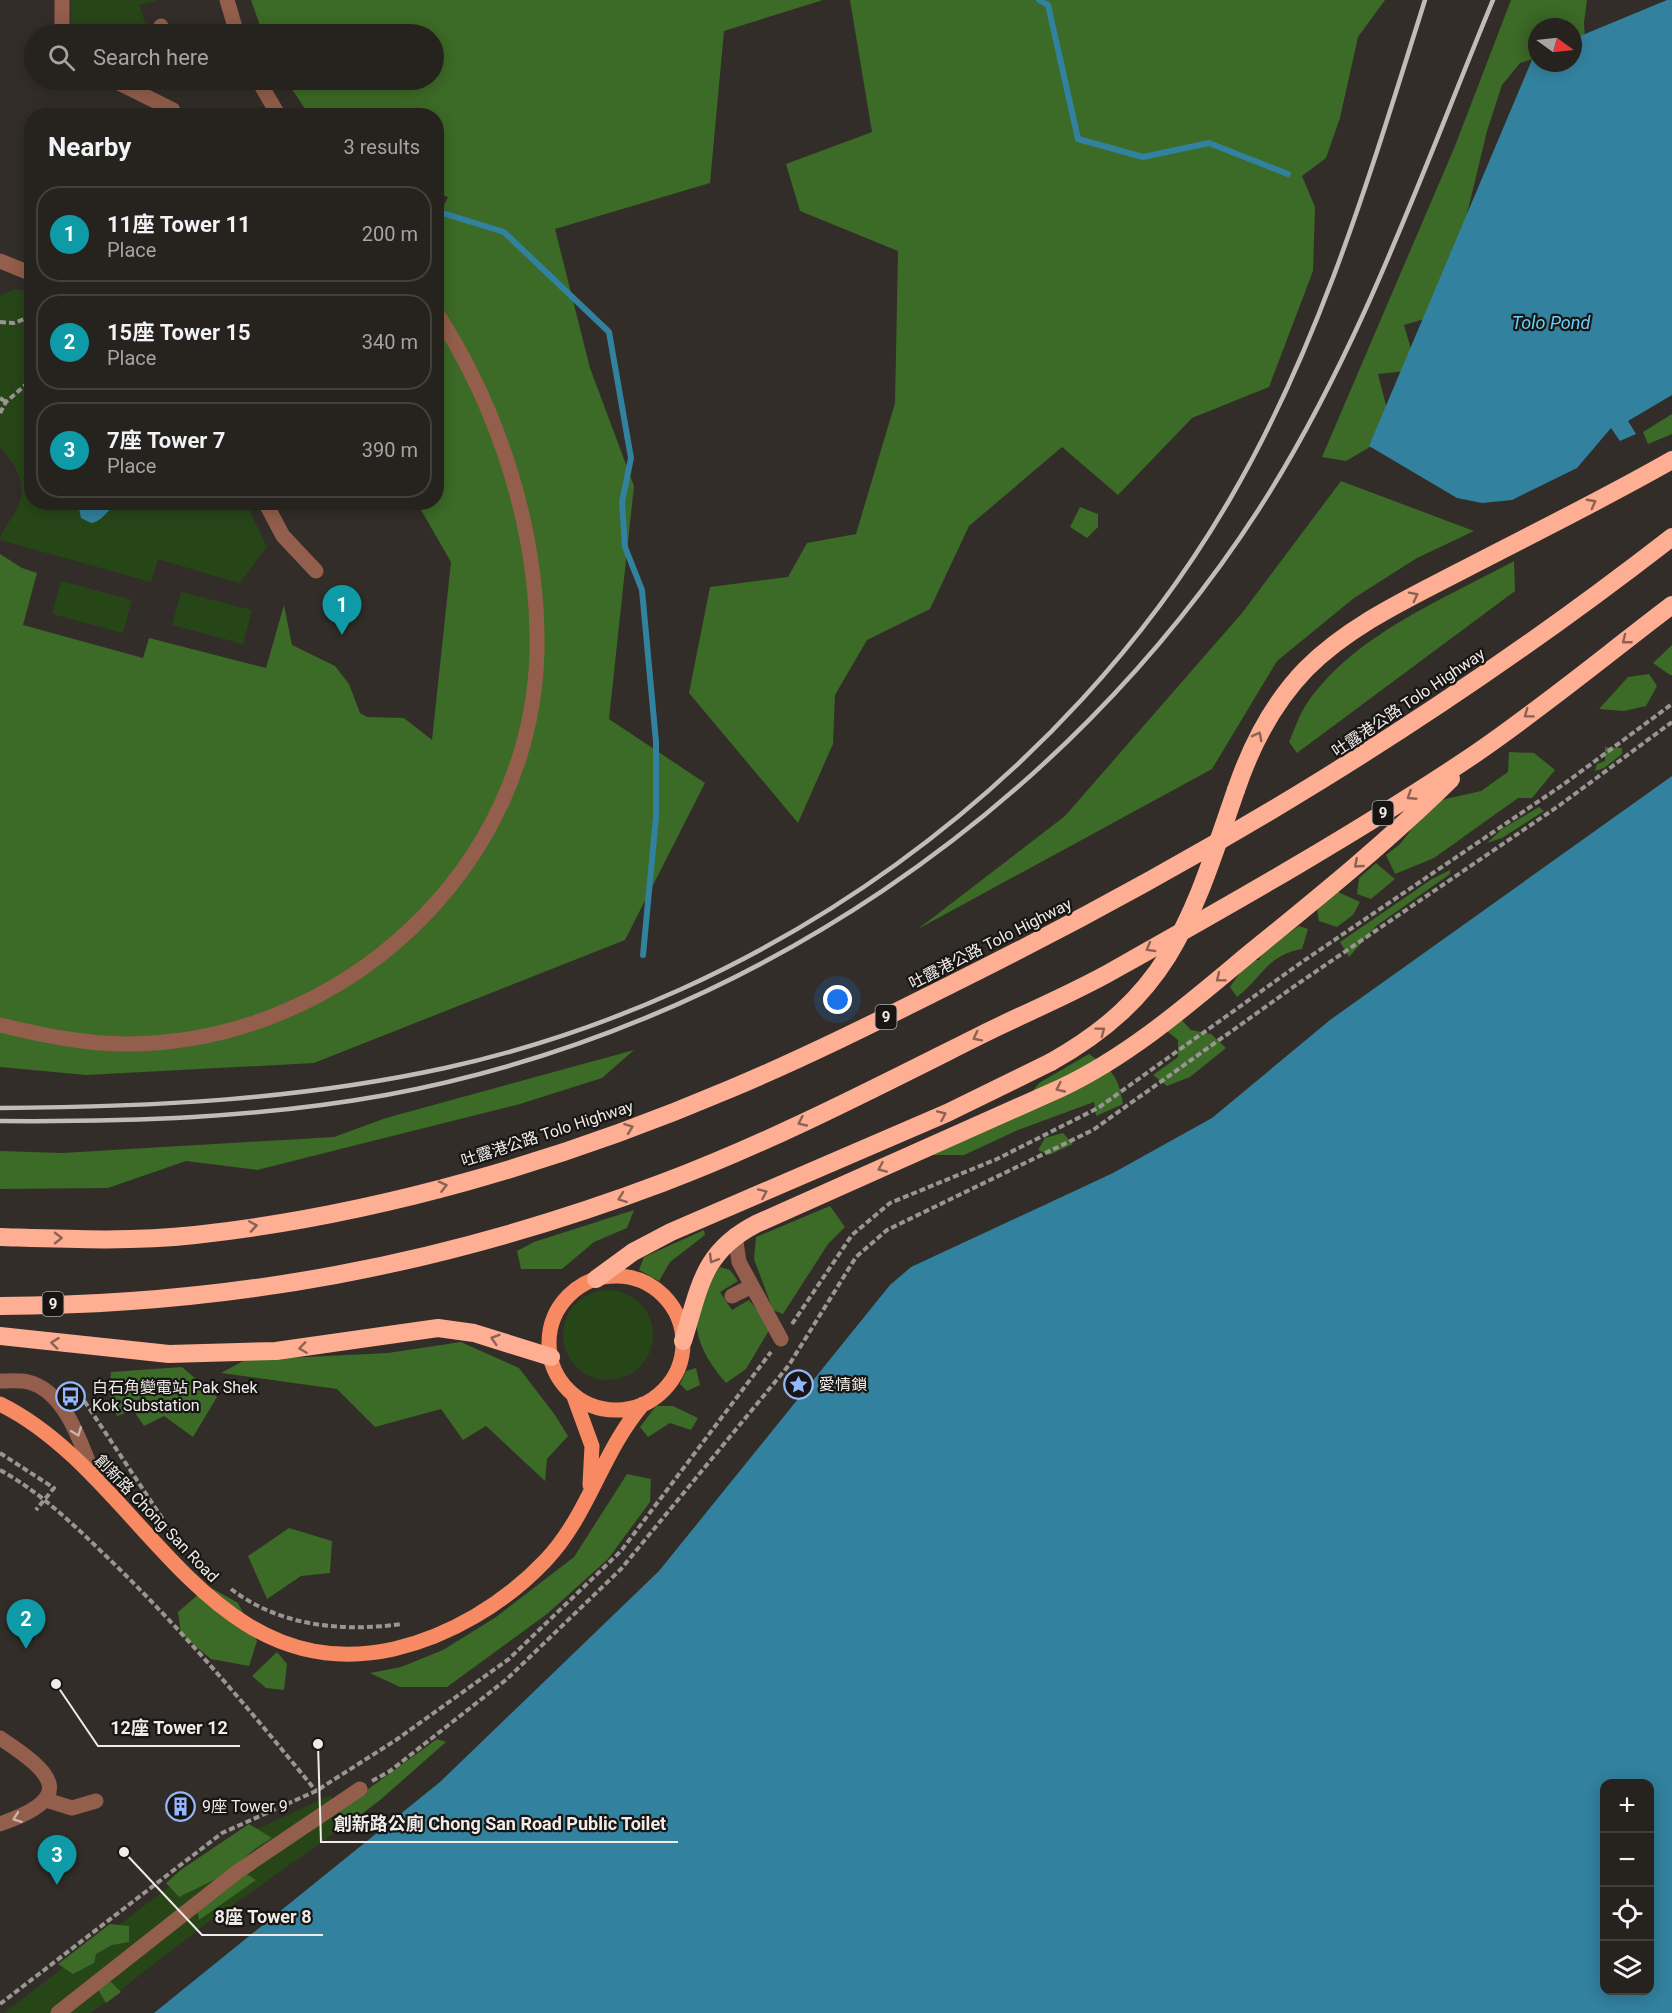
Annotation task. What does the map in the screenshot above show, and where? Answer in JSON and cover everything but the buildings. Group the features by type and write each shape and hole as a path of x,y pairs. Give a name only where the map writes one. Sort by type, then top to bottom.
{"highway":[{"path":"596,1279 633,1252 671,1232 947,1113 1051,1062 1110,1024 1134,1002 1164,964 1183,933 1199,896 1253,746 1272,712 1300,675 1330,648 1363,624 1672,460"},
{"name":"吐露港公路 Tolo Highway","path":"0,1237 142,1240 198,1234 316,1215 415,1193 521,1165 625,1130 727,1091 849,1035 1072,925 1278,808 1454,696 1546,632 1672,537"},
{"name":"9","path":"0,1306 209,1295 348,1274 458,1249 532,1228 668,1181 815,1116 1113,971 1177,932 1226,908 1402,802 1477,752 1672,605"},
{"path":"683,1341 711,1260 735,1235 1046,1095 1100,1067 1184,1008 1304,910 1416,814 1477,752"},
{"path":"0,1336 153,1354 197,1354 276,1351 438,1328 474,1333 551,1357"}],"main road":[{"name":"創新路 Chong San Road","path":"612,1276 632,1278 646,1283 662,1294 681,1325 683,1341 676,1372 656,1396 643,1404 619,1410 607,1409 583,1401 562,1382 551,1357 551,1330 558,1310 571,1294 596,1279 612,1276"},
{"name":"創新路 Chong San Road","path":"573,1394 592,1446 589,1491"},
{"name":"創新路 Chong San Road","path":"0,1404 38,1426 94,1478 171,1563 237,1619 291,1644 313,1650 357,1654 380,1652 436,1637 486,1608 545,1561 571,1528 618,1435 643,1404"}],"street":[{"path":"62,0 62,24"},
{"path":"227,0 234,24"},
{"path":"134,90 169,108"},
{"path":"264,90 274,108"},
{"path":"0,261 24,271"},
{"path":"0,1025 60,1039 100,1043 154,1044 211,1036 290,1011 359,973 393,946 428,914 459,875 488,829 508,785 531,707 537,653 536,604 520,508 504,454 487,408 444,327"},
{"path":"269,510 283,536 316,571"},
{"path":"735,1235 737,1257 781,1339"},
{"path":"732,1296 752,1286"},
{"path":"0,1382 28,1382 54,1398 72,1421 94,1478"},
{"path":"0,1738 34,1760 47,1773 50,1787 46,1800 26,1816 0,1824"},
{"path":"58,2013 237,1872 360,1789"},
{"path":"46,1800 72,1808 96,1801"}],"path":[{"path":"0,322 14,323 24,319"},
{"path":"0,413 6,402 24,386"},
{"path":"0,398 6,402"},
{"path":"0,2004 222,1833 316,1791 396,1740 509,1659 621,1551 781,1339 852,1235 890,1203 998,1159 1098,1108 1302,962 1564,784 1672,704"},
{"path":"360,1789 390,1771 507,1679 621,1569 789,1365 856,1257 887,1230 1093,1130 1299,983 1560,805 1672,722"},
{"path":"68,1389 85,1402 172,1533"},
{"path":"0,1453 54,1488 36,1510"},
{"path":"0,1470 45,1500 148,1597 261,1724 316,1791"},
{"path":"225,1584 241,1596 276,1614 314,1625 364,1629 402,1624"}],"green space":[{"path":"71,0 158,0 139,5 146,24 71,24"},
{"path":"251,0 823,0 724,31 710,183 555,229 590,368 634,486 609,719 705,783 625,940 314,1063 86,1075 0,1067 0,554 22,568 37,573 23,625 143,658 149,638 266,668 284,605 292,645 335,666 349,684 360,713 367,717 404,718 432,740 451,562 421,510 444,510 444,205 448,197 444,196 444,108 304,108 293,90 444,90 444,24 259,24"},
{"path":"850,0 1385,0 1358,37 1340,118 1326,158 1302,176 1315,207 1313,271 1269,387 1192,418 1118,495 1062,447 969,526 930,609 867,640 835,695 833,744 798,823 689,693 710,587 788,577 807,543 856,534 895,403 898,251 800,211 786,164 872,132"},
{"path":"1511,0 1587,0 1584,23 1585,40 1582,41 1582,18 1528,18 1528,61 1520,63 1502,85 1487,131 1460,243 1428,318 1404,325 1417,370 1378,374 1387,409 1387,437 1346,461 1322,457 1455,146"},
{"path":"14,289 24,291 24,510 249,510 267,547 239,583 158,559 151,582 0,540 20,502 21,485 16,469 0,448 0,296"},
{"path":"1672,414 1672,434 1648,444 1643,432"},
{"path":"1341,481 1474,531 1417,558 1354,598 1277,661 1212,769 918,929 1065,816 1242,613"},
{"path":"1080,507 1098,514 1098,527 1087,538 1070,527"},
{"path":"1514,561 1515,591 1297,753 1289,742 1304,708 1323,683 1346,661 1399,622"},
{"path":"61,581 132,600 123,633 52,614"},
{"path":"181,592 252,610 243,644 172,625"},
{"path":"1672,645 1672,675 1670,675 1653,663"},
{"path":"1649,674 1657,686 1646,706 1624,711 1599,709 1628,677"},
{"path":"1605,747 1622,748 1622,754 1604,768 1595,771 1597,764 1605,761"},
{"path":"1509,752 1534,753 1555,770 1532,798 1518,798 1434,858 1395,874 1386,855 1400,844 1421,817 1441,800 1481,791 1508,772"},
{"path":"1539,807 1544,811 1502,838 1487,843 1502,829"},
{"path":"1376,863 1395,879 1371,899 1357,894 1359,878"},
{"path":"1450,870 1450,874 1376,926 1349,957 1340,942 1432,879"},
{"path":"1336,891 1360,902 1353,915 1337,927 1319,921 1317,909"},
{"path":"1299,926 1308,929 1302,949 1281,956 1237,997 1230,987 1248,961 1259,960 1264,950"},
{"path":"1179,1017 1191,1030 1211,1034 1226,1048 1190,1077 1167,1086 1153,1075 1178,1057 1178,1040 1162,1027"},
{"path":"634,1050 602,1078 520,1104 257,1170 186,1161 108,1188 0,1189 0,1151 62,1153 334,1137 386,1118"},
{"path":"1089,1054 1113,1074 1119,1086 1123,1104 1096,1116 1094,1102 1018,1130 964,1155 929,1155 1019,1109 1039,1083"},
{"path":"1063,1133 1073,1144 1049,1155 1038,1150 1045,1138"},
{"path":"830,1206 845,1227 828,1244 783,1314 773,1310 754,1259 756,1237"},
{"path":"634,1210 627,1228 594,1242 562,1269 521,1269 517,1251 534,1242"},
{"path":"704,1230 705,1235 670,1262 659,1281 639,1270 644,1257"},
{"path":"720,1267 730,1270 738,1281 720,1292 732,1310 749,1300 771,1327 746,1369 726,1383 708,1358 697,1329 705,1297"},
{"path":"608,1290 625,1293 640,1303 650,1318 653,1335 650,1352 640,1367 625,1377 608,1380 591,1377 576,1367 566,1352 563,1335 566,1318 576,1303 591,1293"},
{"path":"461,1342 519,1368 568,1436 547,1459 545,1481 486,1426 463,1440 441,1409 375,1427 337,1389 221,1373 245,1360 388,1353"},
{"path":"182,1367 217,1397 193,1437 164,1416 144,1426 133,1410 117,1416 109,1393 111,1372"},
{"path":"696,1368 700,1385 687,1391 680,1384 686,1371"},
{"path":"656,1406 673,1406 698,1418 691,1430 670,1423 648,1437 640,1427"},
{"path":"627,1474 651,1479 650,1502 608,1559 547,1614 447,1687 400,1687 370,1673 401,1667 443,1650 496,1617 574,1557"},
{"path":"289,1528 332,1541 330,1573 301,1576 267,1599 248,1556"},
{"path":"208,1586 238,1603 257,1641 249,1666 211,1659 181,1634 178,1612"},
{"path":"277,1652 287,1664 284,1690 266,1688 252,1676"},
{"path":"437,1739 446,1742 379,1801 344,1827 338,1811"},
{"path":"331,1795 343,1827 199,1929 91,2013 4,2013 225,1844"},
{"path":"249,1824 272,1838 256,1848 224,1875 179,1897 166,1883 182,1869"},
{"path":"245,1873 256,1880 199,1920 197,1908"},
{"path":"110,1924 129,1926 129,1942 112,1945 96,1954 94,1963 73,1974 58,1964"},
{"path":"108,1979 121,1992 106,2003 97,1988"}],"water":[{"name":"Tolo Pond","path":"1667,0 1672,0 1672,395 1628,421 1636,434 1620,441 1611,428 1577,468 1512,500 1482,503 1457,498 1369,446 1528,69 1528,72 1582,72 1582,35"},
{"path":"80,510 110,510 96,522 91,523 81,518"},
{"path":"1672,776 1672,2013 154,2013 440,1782 659,1571 890,1285 911,1267 1113,1173 1212,1118 1330,1020"}],"waterway":[{"path":"1039,0 1048,5 1078,139 1143,157 1209,143 1288,174"},
{"path":"444,213 504,232 609,332 631,458 622,502 625,547 642,590 656,742 656,817 643,955"}],"railway":[{"path":"0,1108 112,1106 224,1100 335,1088 445,1068 565,1035 680,990 791,932 896,864 993,786 1082,699 1162,603 1230,499 1262,440 1317,318 1364,192 1425,0"},
{"path":"0,1121 146,1119 290,1109 386,1095 518,1063 645,1018 767,960 882,891 991,810 1090,719 1180,618 1259,509 1295,449 1359,324 1493,0"}],"place":[{"name":"11座 Tower 11","path":"342,635"},
{"name":"愛情鎖","path":"798,1384"},
{"name":"白石角變電站 Pak Shek Kok Substation","path":"71,1396"},
{"name":"15座 Tower 15","path":"26,1649"},
{"name":"12座 Tower 12","path":"56,1684"},
{"name":"創新路公廁 Chong San Road Public Toilet","path":"318,1744"},
{"name":"9座 Tower 9","path":"181,1806"},
{"name":"8座 Tower 8","path":"124,1852"},
{"name":"7座 Tower 7","path":"57,1885"}]}
